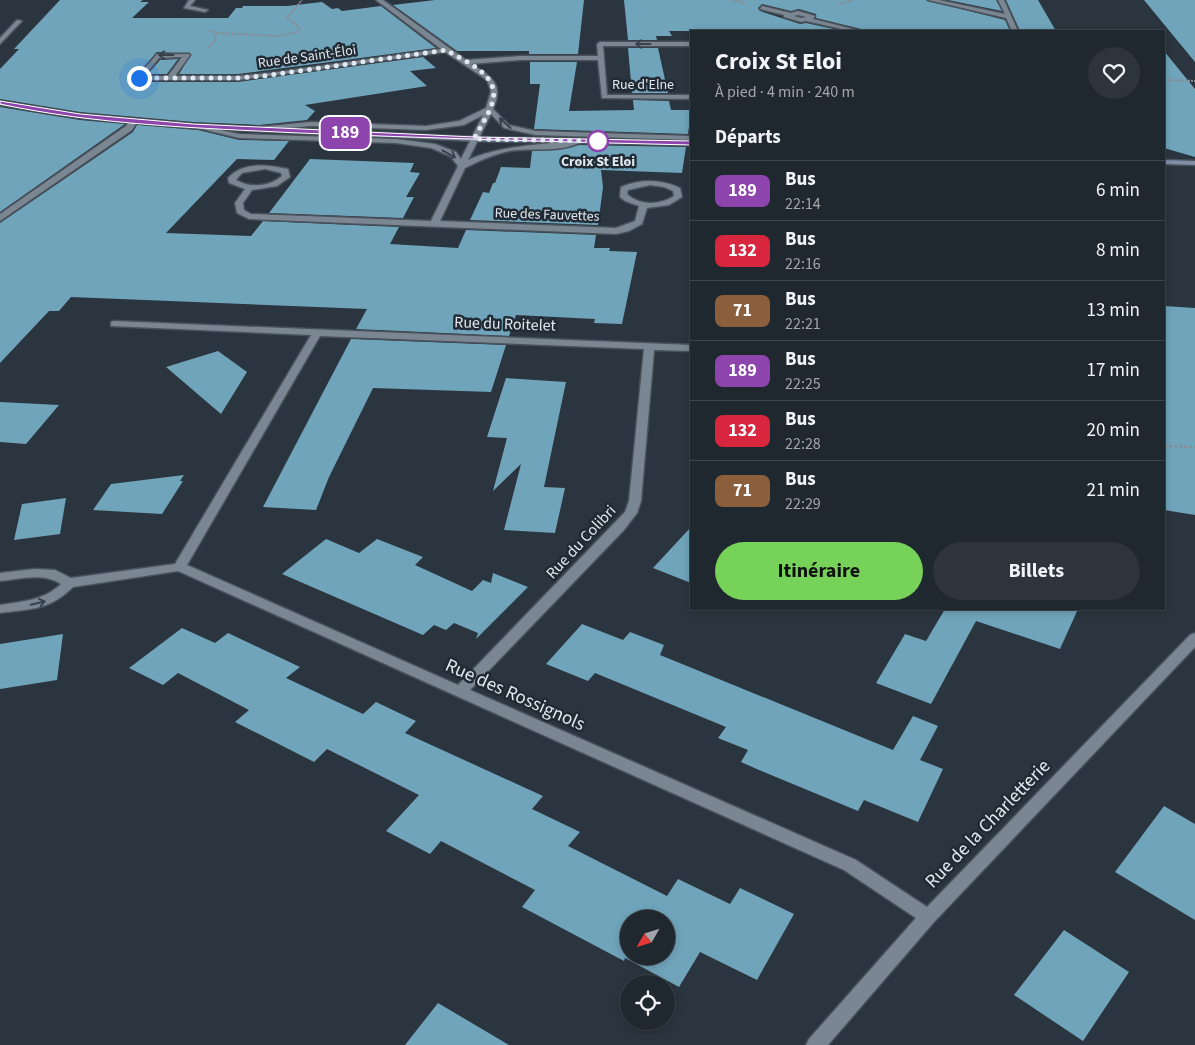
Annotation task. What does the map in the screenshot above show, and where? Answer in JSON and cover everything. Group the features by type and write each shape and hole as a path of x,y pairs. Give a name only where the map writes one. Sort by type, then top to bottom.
{"main road":[{"path":"0,103 80,116 193,126 474,139 690,143"},
{"path":"1165,162 1195,163"}],"street":[{"path":"192,0 186,8 205,10"},
{"path":"379,0 446,50 490,79 494,91 493,101 434,224"},
{"path":"932,0 1009,17"},
{"path":"1001,0 1016,30"},
{"path":"762,8 792,15 786,16 801,20 807,19 854,30"},
{"path":"0,42 19,20"},
{"name":"Rue d'Elne","path":"690,44 600,44 604,97 690,97"},
{"name":"Rue de Saint-Éloi","path":"187,55 157,56 139,78 238,78 446,50"},
{"path":"171,77 187,55"},
{"name":"Rue d'Elne","path":"466,62 520,58 601,58"},
{"name":"Rue d'Elne","path":"490,79 506,62 520,58"},
{"path":"259,129 311,124 426,128 460,123 489,109"},
{"path":"489,109 497,114 502,123 513,130 690,138"},
{"path":"0,218 129,128 133,122"},
{"path":"193,126 239,136 396,141 432,146 453,154 462,166"},
{"path":"462,166 484,156 510,149 557,146 580,140"},
{"path":"265,167 280,169 287,174 283,181 277,184 250,187 236,184 232,178 240,171 265,167"},
{"path":"642,183 658,183 673,187 679,194 678,197 669,203 644,205 622,196 624,189 642,183"},
{"name":"Rue des Fauvettes","path":"250,187 239,203 240,210 249,216 616,231 626,229 640,222 644,205"},
{"name":"Rue du Roitelet","path":"114,324 690,348"},
{"path":"0,609 40,604 56,596 69,583 178,567 317,332"},
{"name":"Rue du Colibri","path":"460,692 620,527 630,513 635,501 649,346"},
{"name":"Rue des Rossignols","path":"178,567 850,865 928,917"},
{"path":"0,577 34,573 55,574 69,583"},
{"name":"Rue de la Charletterie","path":"816,1045 928,917 1195,638"}],"path":[{"path":"205,28 216,33 278,36 298,32 300,28 287,18 295,6 302,0"},
{"path":"187,55 200,52 214,44 216,33"},
{"path":"1165,80 1195,81"},
{"path":"1165,446 1195,447"}],"building":[{"path":"60,0 143,0 140,2 149,2 132,18 228,18 236,8 242,8 243,6 287,6 322,2 332,9 338,8 342,11 381,6 436,48 238,74 179,74 191,54 157,52 135,77 135,80 139,82 238,82 423,57 436,68 410,71 427,86 305,105 315,111 307,120 259,125 193,122 80,112 0,99 0,69 19,49 14,49"},
{"path":"435,0 584,0 578,54 529,54 529,51 457,51 393,5"},
{"path":"624,0 926,0 1005,20 1010,30 862,30 816,18 816,14 799,9 791,11 762,4 758,8 760,11 800,24 806,23 838,30 690,30 669,31 672,36 656,36 657,40 628,40"},
{"path":"948,0 996,0 1002,11"},
{"path":"1006,0 1038,0 1055,30 1020,30"},
{"path":"1144,0 1195,0 1195,62"},
{"path":"628,48 658,48 668,93 632,93"},
{"path":"1165,52 1195,89 1195,157 1165,148"},
{"path":"178,59 167,74 148,74 160,60"},
{"path":"530,62 577,62 569,111 634,110 633,100 669,101 671,110 690,110 688,134 534,129 540,84 530,84"},
{"path":"0,107 80,120 125,124 0,212"},
{"path":"137,125 198,130 239,140 289,141 274,160 237,159 166,233 251,236 263,221 399,227 390,244 458,248 466,230 596,235 594,248 610,248 609,251 637,252 622,324 594,323 595,319 516,315 509,336 356,329 367,309 71,297 59,311 49,311 0,363 0,223 133,132"},
{"path":"579,145 686,147 682,173 601,170 603,187 598,225 470,220 483,192 489,193 501,167 530,168 532,151 558,150"},
{"path":"310,159 414,163 410,172 420,173 406,197 414,197 403,218 269,213"},
{"path":"1165,306 1195,308 1195,515 1165,510"},
{"path":"351,339 506,345 491,392 373,388 329,477 316,510 263,507"},
{"path":"218,351 247,372 221,414 166,367"},
{"path":"506,378 566,382 544,487 565,488 555,533 504,530 521,464 493,491 507,438 487,437"},
{"path":"0,402 59,405 26,444 0,442"},
{"path":"184,475 180,481 183,481 162,514 93,510 111,484"},
{"path":"66,498 60,534 14,540 22,504"},
{"path":"690,528 690,583 653,568"},
{"path":"326,539 359,553 377,539 423,557 415,565 472,591 483,580 491,583 493,573 528,587 476,639 478,633 454,623 446,630 434,625 423,635 282,574"},
{"path":"944,610 1078,610 1060,649 976,621 931,704 876,683 905,634 926,641"},
{"path":"582,624 623,640 630,632 664,645 660,655 893,750 913,716 938,726 920,760 943,769 918,822 864,800 858,811 759,770 741,762 748,750 718,738 726,727 595,673 588,681 546,664"},
{"path":"182,628 215,643 228,633 300,667 286,678 363,714 376,702 416,721 405,733 543,796 532,809 580,832 568,846 667,896 678,879 730,904 740,888 794,914 757,980 700,952 679,987 675,985 675,975 657,975 638,965 675,965 675,910 620,910 620,959 522,907 535,890 441,841 430,854 386,831 419,795 327,749 314,762 235,722 249,710 178,673 163,685 129,668"},
{"path":"63,634 57,680 0,689 0,644"},
{"path":"1164,806 1195,824 1195,920 1115,872"},
{"path":"1064,930 1129,972 1083,1041 1014,995"},
{"path":"438,1003 509,1045 405,1045"}],"bus line":[{"name":"189","path":"0,103 80,116 193,126 474,139 690,143"}],"place":[{"name":"Croix St Eloi","path":"598,141"}],"route":[{"path":"139,78 238,78 264,76 446,50 490,79 494,91 493,101 474,139 598,141"}]}
